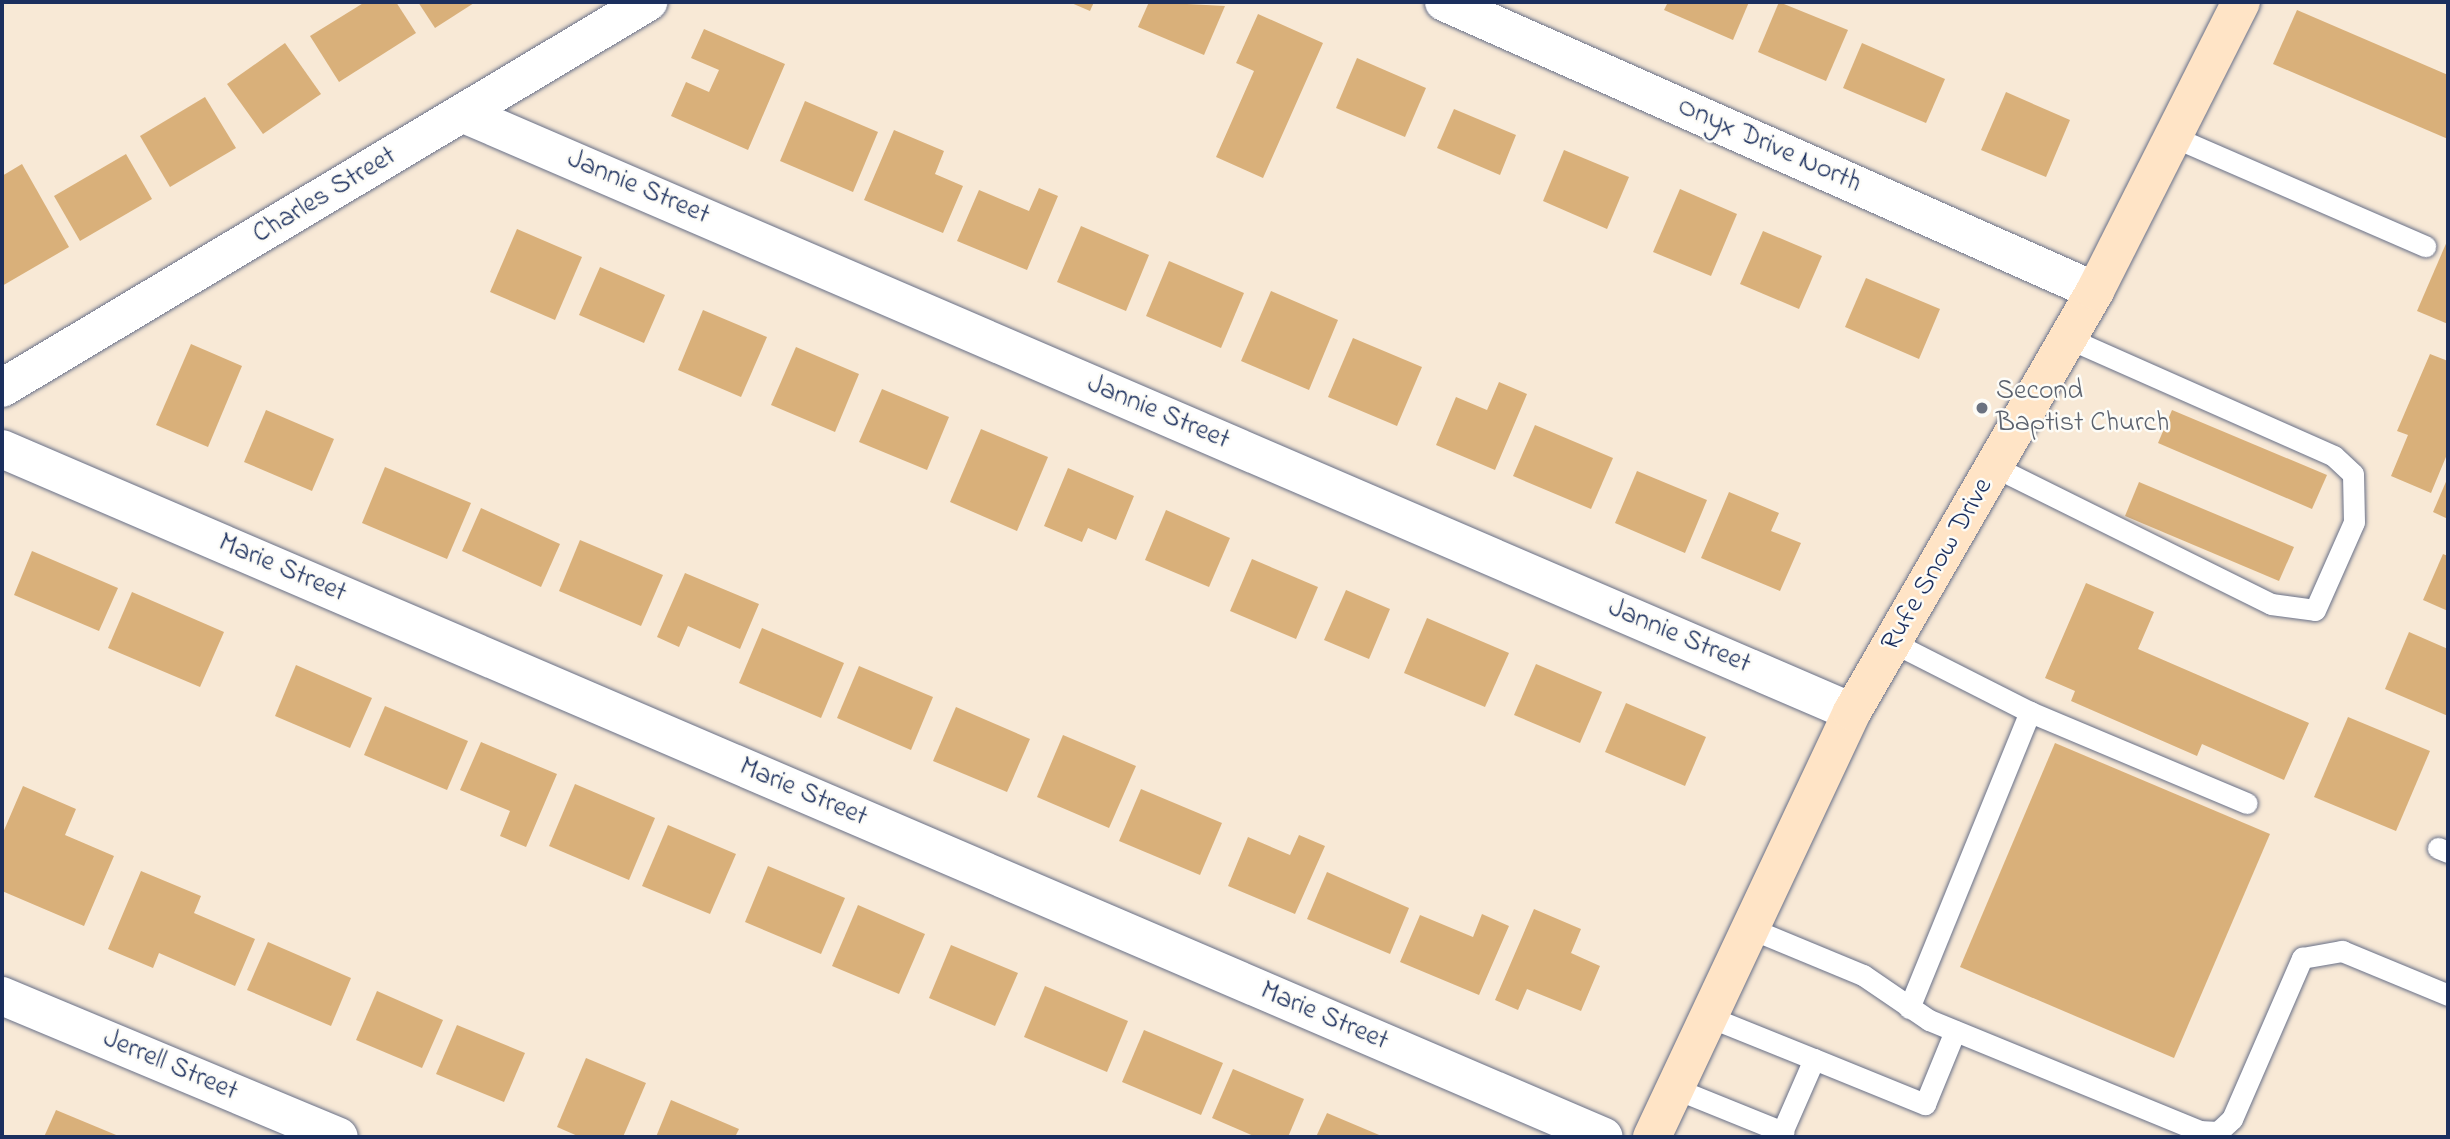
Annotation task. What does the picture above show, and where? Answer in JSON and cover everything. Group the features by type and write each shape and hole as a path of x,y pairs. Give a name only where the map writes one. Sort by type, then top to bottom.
{"main road":[{"name":"Rufe Snow Drive","path":"1652,1137 1747,927 1852,712 2095,291 2241,2"}],"street":[{"name":"Charles Street","path":"2,388 648,2"},
{"name":"Onyx Drive North","path":"1444,2 2095,291"},
{"name":"Jannie Street","path":"464,114 1852,712"},
{"name":"Marie Street","path":"2,449 1604,1137"},
{"name":"Jerrell Street","path":"2,996 339,1137"}],"lane":[{"path":"2174,137 2425,246"},
{"path":"1995,467 2271,604 2315,610 2354,522 2353,474 2334,456 2068,338"},
{"path":"1892,642 2030,712 2246,803"},
{"path":"1909,1008 2030,712"},
{"path":"1747,927 1863,975 1909,1008 1955,1031 2199,1131 2218,1132 2232,1119 2302,958 2342,951 2448,995"},
{"path":"1707,1016 1925,1104 1955,1031"},
{"path":"1674,1088 1781,1135 1814,1059"}],"building":[{"path":"365,2 396,2 416,33 339,82 310,36"},
{"path":"418,2 473,2 474,3 435,28"},
{"path":"1069,2 1094,2 1090,11"},
{"path":"1149,2 1225,6 1204,55 1138,27"},
{"path":"1668,2 1749,2 1733,40 1664,10"},
{"path":"1779,2 1848,30 1826,81 1758,52"},
{"path":"2297,10 2448,75 2448,139 2273,64"},
{"path":"1258,14 1323,43 1263,178 1216,157 1254,71 1236,63"},
{"path":"704,29 785,64 748,150 671,116 686,82 709,92 719,70 691,58"},
{"path":"285,43 321,94 263,134 227,84"},
{"path":"1862,43 1945,79 1926,123 1843,88"},
{"path":"1357,58 1426,88 1405,137 1336,108"},
{"path":"2006,92 2070,120 2046,177 1981,150"},
{"path":"205,97 236,148 170,187 140,136"},
{"path":"805,101 878,132 853,192 780,161"},
{"path":"1454,109 1516,135 1500,175 1437,148"},
{"path":"894,130 944,151 935,174 963,186 943,233 864,200"},
{"path":"1564,150 1629,177 1607,229 1543,201"},
{"path":"126,154 152,199 80,241 54,196"},
{"path":"22,164 69,247 2,286 2,176"},
{"path":"1039,188 1058,196 1027,270 957,241 979,190 1029,211"},
{"path":"1680,189 1737,214 1711,276 1653,252"},
{"path":"1081,226 1149,255 1126,311 1057,282"},
{"path":"517,229 582,257 555,320 490,292"},
{"path":"1763,231 1822,256 1799,309 1740,284"},
{"path":"2448,239 2448,324 2417,311"},
{"path":"1169,261 1244,293 1221,348 1146,316"},
{"path":"600,267 665,295 644,343 579,315"},
{"path":"1866,278 1940,309 1919,359 1845,327"},
{"path":"1271,291 1338,320 1309,390 1241,361"},
{"path":"703,310 767,337 741,397 678,370"},
{"path":"1353,338 1422,367 1397,426 1328,397"},
{"path":"191,344 242,366 208,447 156,425"},
{"path":"796,347 859,374 835,432 771,405"},
{"path":"2430,354 2448,361 2448,452 2431,493 2391,476 2408,435 2397,431"},
{"path":"1499,382 1527,394 1495,470 1436,445 1456,397 1487,410"},
{"path":"882,389 949,417 927,470 859,442"},
{"path":"266,410 334,439 312,491 244,462"},
{"path":"2172,410 2327,475 2312,509 2158,443"},
{"path":"1535,425 1613,458 1591,509 1513,476"},
{"path":"981,429 1048,457 1017,531 950,502"},
{"path":"385,467 471,503 447,559 362,523"},
{"path":"1068,468 1134,496 1116,540 1088,528 1082,542 1044,526"},
{"path":"1637,471 1707,500 1685,553 1615,523"},
{"path":"2448,477 2448,519 2433,512"},
{"path":"2139,482 2294,547 2279,581 2125,516"},
{"path":"1729,492 1779,513 1771,531 1801,543 1780,591 1701,558"},
{"path":"481,508 560,544 541,587 462,551"},
{"path":"1166,510 1230,538 1209,587 1145,560"},
{"path":"580,540 663,575 641,626 559,591"},
{"path":"32,551 118,588 99,631 14,595"},
{"path":"2443,554 2448,556 2448,611 2423,600"},
{"path":"1252,559 1318,587 1296,639 1230,611"},
{"path":"685,573 759,604 740,649 688,626 679,647 657,637"},
{"path":"2086,583 2154,612 2138,649 2309,723 2284,780 2202,744 2197,756 2071,701 2075,691 2045,678"},
{"path":"1346,590 1390,609 1369,659 1324,640"},
{"path":"132,592 224,632 200,687 108,648"},
{"path":"1427,618 1509,653 1485,707 1404,673"},
{"path":"762,628 844,663 821,718 739,683"},
{"path":"2409,632 2448,649 2448,716 2385,689"},
{"path":"1536,664 1602,692 1580,743 1514,715"},
{"path":"296,665 372,698 350,748 275,716"},
{"path":"859,666 933,697 911,750 837,718"},
{"path":"1626,703 1706,737 1685,786 1605,752"},
{"path":"385,706 468,741 447,790 364,755"},
{"path":"956,707 1030,739 1007,792 933,761"},
{"path":"2348,717 2430,751 2396,831 2314,797"},
{"path":"1063,735 1136,766 1109,828 1037,797"},
{"path":"481,742 557,774 526,847 500,836 510,811 460,790"},
{"path":"2055,743 2270,834 2174,1058 1960,967"},
{"path":"575,784 655,818 629,880 549,846"},
{"path":"23,786 76,809 65,835 114,856 84,926 2,891 2,835"},
{"path":"1141,789 1222,823 1200,875 1119,841"},
{"path":"668,825 736,854 710,914 642,886"},
{"path":"1299,835 1325,846 1295,914 1228,886 1248,837 1290,855"},
{"path":"768,866 845,898 821,954 745,922"},
{"path":"141,871 201,896 194,913 255,939 235,986 159,953 153,968 108,949"},
{"path":"1327,872 1409,908 1390,954 1307,919"},
{"path":"858,905 925,934 899,994 832,966"},
{"path":"1534,909 1581,929 1571,953 1600,966 1581,1011 1527,989 1518,1010 1495,1000"},
{"path":"1482,914 1509,926 1479,995 1400,962 1420,915 1473,937"},
{"path":"268,942 351,978 331,1026 247,990"},
{"path":"951,945 1018,973 995,1026 929,998"},
{"path":"1045,986 1128,1021 1107,1072 1024,1037"},
{"path":"377,991 443,1020 422,1068 356,1040"},
{"path":"457,1025 525,1053 504,1102 436,1074"},
{"path":"1144,1030 1223,1063 1201,1115 1122,1082"},
{"path":"586,1058 646,1083 623,1137 580,1137 557,1127"},
{"path":"1233,1069 1304,1099 1288,1137 1256,1137 1212,1118"},
{"path":"671,1100 739,1129 735,1137 656,1137"},
{"path":"56,1110 121,1137 44,1137"},
{"path":"1327,1113 1384,1137 1316,1137"}],"place":[{"name":"Second Baptist Church","path":"1982,408"}]}
